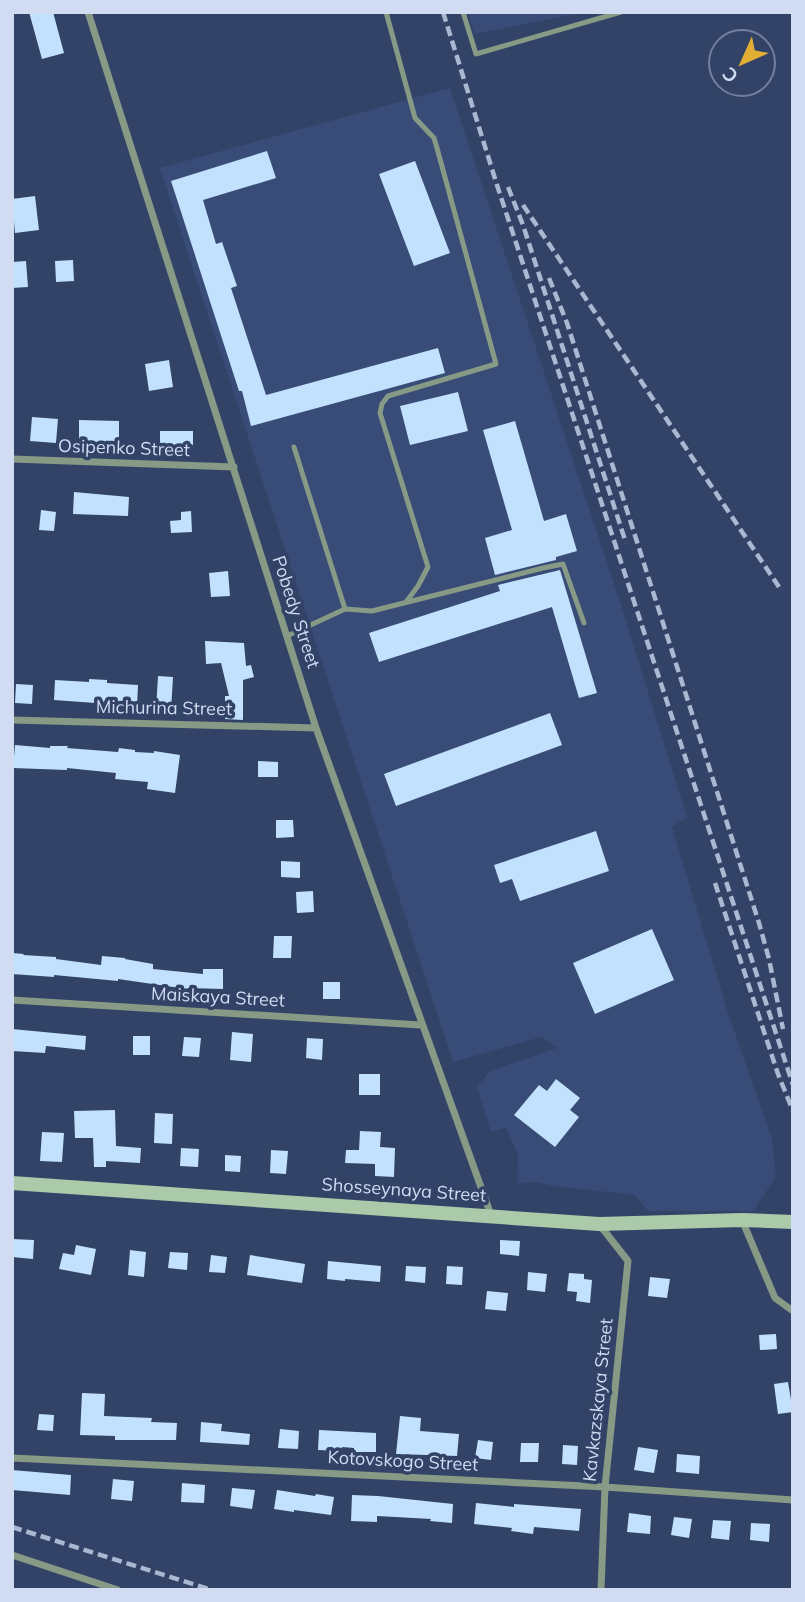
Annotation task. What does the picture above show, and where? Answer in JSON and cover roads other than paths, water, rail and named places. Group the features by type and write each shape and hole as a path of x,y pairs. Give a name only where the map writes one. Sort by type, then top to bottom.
{"main road":[{"name":"Shosseynaya Street","path":"12,1183 599,1224 742,1220 793,1222"}],"street":[{"name":"Pobedy Street","path":"88,12 316,728 491,1215"},
{"name":"Osipenko Street","path":"12,460 234,467"},
{"name":"Michurina Street","path":"12,720 316,728"},
{"name":"Maiskaya Street","path":"12,1000 421,1025"},
{"path":"742,1220 775,1298 793,1311"},
{"name":"Kavkazskaya Street","path":"599,1224 628,1261 605,1487 601,1590"},
{"name":"Kotovskogo Street","path":"12,1458 605,1487 793,1500"},
{"path":"12,1555 118,1590"}],"lane":[{"path":"386,12 415,118 434,138 496,364 388,396 382,404 380,413 428,567 406,602"},
{"path":"463,12 476,54 621,12"},
{"path":"294,447 345,609"},
{"path":"287,636 345,609 372,611 563,564 584,623"}],"railway":[{"path":"443,12 497,185 793,1085"},
{"path":"508,187 523,225 626,543"},
{"path":"523,205 779,587"},
{"path":"549,278 567,323 759,923 783,1029"},
{"path":"715,883 778,1074 793,1111"},
{"path":"12,1527 212,1590"}]}
